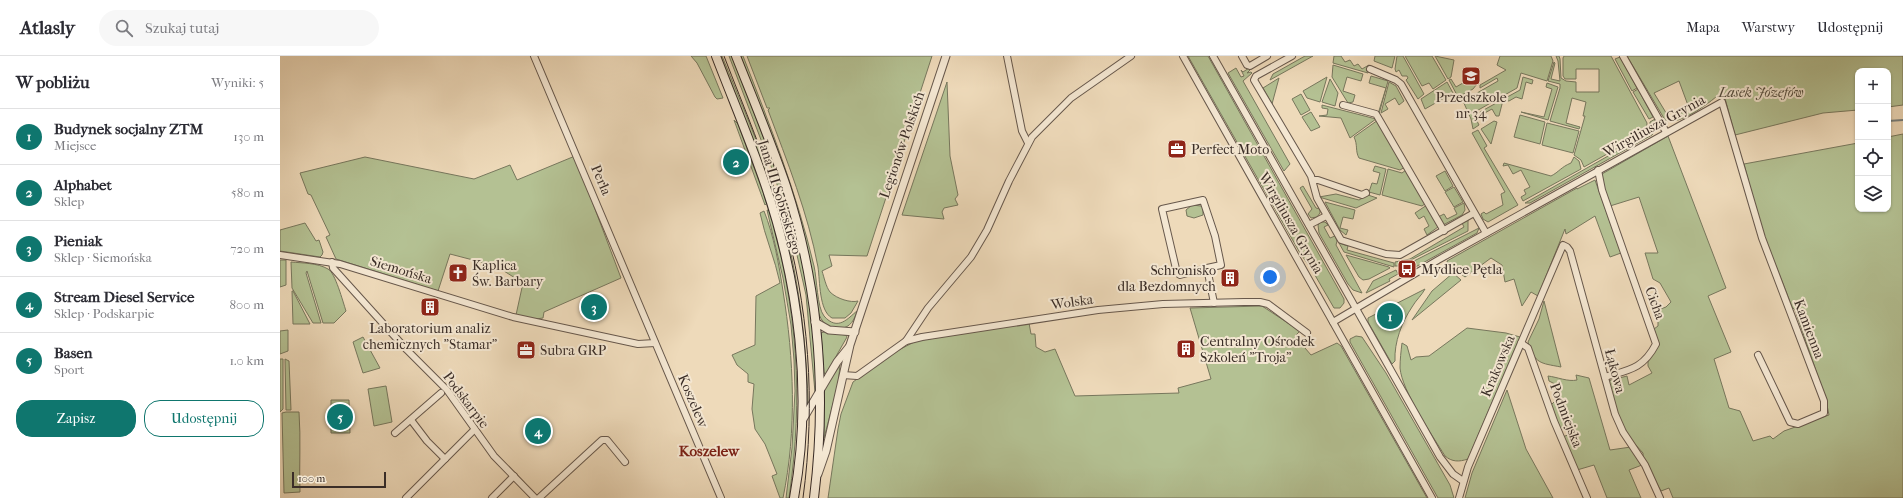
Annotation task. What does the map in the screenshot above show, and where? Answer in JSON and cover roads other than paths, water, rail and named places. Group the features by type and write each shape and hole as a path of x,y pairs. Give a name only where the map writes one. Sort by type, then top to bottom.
{"main road":[{"name":"Jana III Sobieskiego","path":"716,56 765,183 785,256 799,342 801,424 794,498"},
{"name":"Jana III Sobieskiego","path":"736,56 786,186 809,277 815,322 820,390 814,498"}],"street":[{"name":"Perla","path":"534,56 645,314"},
{"name":"Legionów Polskich","path":"850,345 946,56"},
{"path":"1007,56 1022,131 1028,143"},
{"path":"906,341 928,308 971,257 992,219 1028,143 1071,98 1131,56"},
{"name":"Wirgiliusza Grynia","path":"1183,56 1432,498"},
{"name":"Wirgiliusza Grynia","path":"1213,56 1400,388 1444,463 1457,478 1463,481"},
{"path":"1242,56 1247,65 1250,66 1267,56"},
{"path":"1292,56 1256,76 1254,80 1313,180 1316,196 1341,240 1349,244 1391,256 1404,254 1474,213"},
{"path":"1623,56 1666,132"},
{"path":"1370,69 1396,80 1401,84 1486,233"},
{"name":"Wirgiliusza Grynia","path":"1355,308 1598,170 1722,102 1736,148"},
{"path":"1343,105 1376,114 1444,231"},
{"name":"Kamienna","path":"1736,148 1762,238 1824,401 1824,413 1798,424 1790,422 1758,355"},
{"name":"Wirgiliusza Grynia","path":"1598,170 1609,210"},
{"path":"1313,180 1318,180 1362,195 1366,193"},
{"path":"1203,200 1215,236 1221,265 1208,268 1180,274 1177,273 1162,209 1203,200"},
{"name":"Cicha","path":"1605,377 1617,375 1635,368 1643,361 1656,344 1609,210"},
{"path":"1309,225 1326,216"},
{"name":"Łąkowa","path":"1563,245 1567,247 1570,252 1619,424 1645,464 1660,498"},
{"name":"Krakowska","path":"1458,498 1463,481 1563,245"},
{"name":"Siemońska","path":"280,255 332,262 522,320 638,344 655,343"},
{"name":"Podskarpie","path":"332,262 333,268 401,344 447,390 474,430 494,456 535,498"},
{"path":"1208,268 1214,303"},
{"name":"Wolska","path":"843,375 857,376 906,341 922,337 1098,310 1163,304 1260,302 1268,304 1308,333"},
{"path":"1333,322 1355,308"},
{"name":"Koszelew","path":"645,314 655,343 722,498"},
{"path":"815,322 829,330 855,332"},
{"name":"Podmiejska","path":"1521,343 1528,348 1554,421 1587,498"},
{"path":"801,424 837,362 850,345"},
{"path":"816,480 826,451 850,345"},
{"path":"395,433 441,393"},
{"path":"411,420 427,441 445,459"},
{"path":"406,498 474,430"},
{"path":"539,498 602,440 607,440 625,462"},
{"path":"492,498 514,476"}],"waterway":[{"path":"1891,121 1903,120"}],"tram line":[{"path":"724,56 776,193 791,248 798,283 808,354 809,390 809,426 803,498"}],"place":[{"name":"Przedszkole nr 34","path":"1471,76"},
{"name":"Perfect Moto","path":"1177,149"},
{"name":"Alphabet","path":"736,162"},
{"name":"Mydlice Pętla","path":"1407,269"},
{"name":"Kaplica Św. Barbary","path":"458,273"},
{"name":"Schronisko dla Bezdomnych","path":"1230,278"},
{"name":"Laboratorium analiz chemicznych \"Stamar\"","path":"430,307"},
{"name":"Pieniak","path":"594,307"},
{"name":"Budynek socjalny ZTM","path":"1390,316"},
{"name":"Centralny Ośrodek Szkoleń \"Troja\"","path":"1186,349"},
{"name":"Subra GRP","path":"526,350"},
{"name":"Basen","path":"340,417"},
{"name":"Stream Diesel Service","path":"538,431"}],"district":[{"name":"Koszelew","path":"709,451"}],"park label":[{"name":"Lasek Józefów","path":"1761,92"}]}
